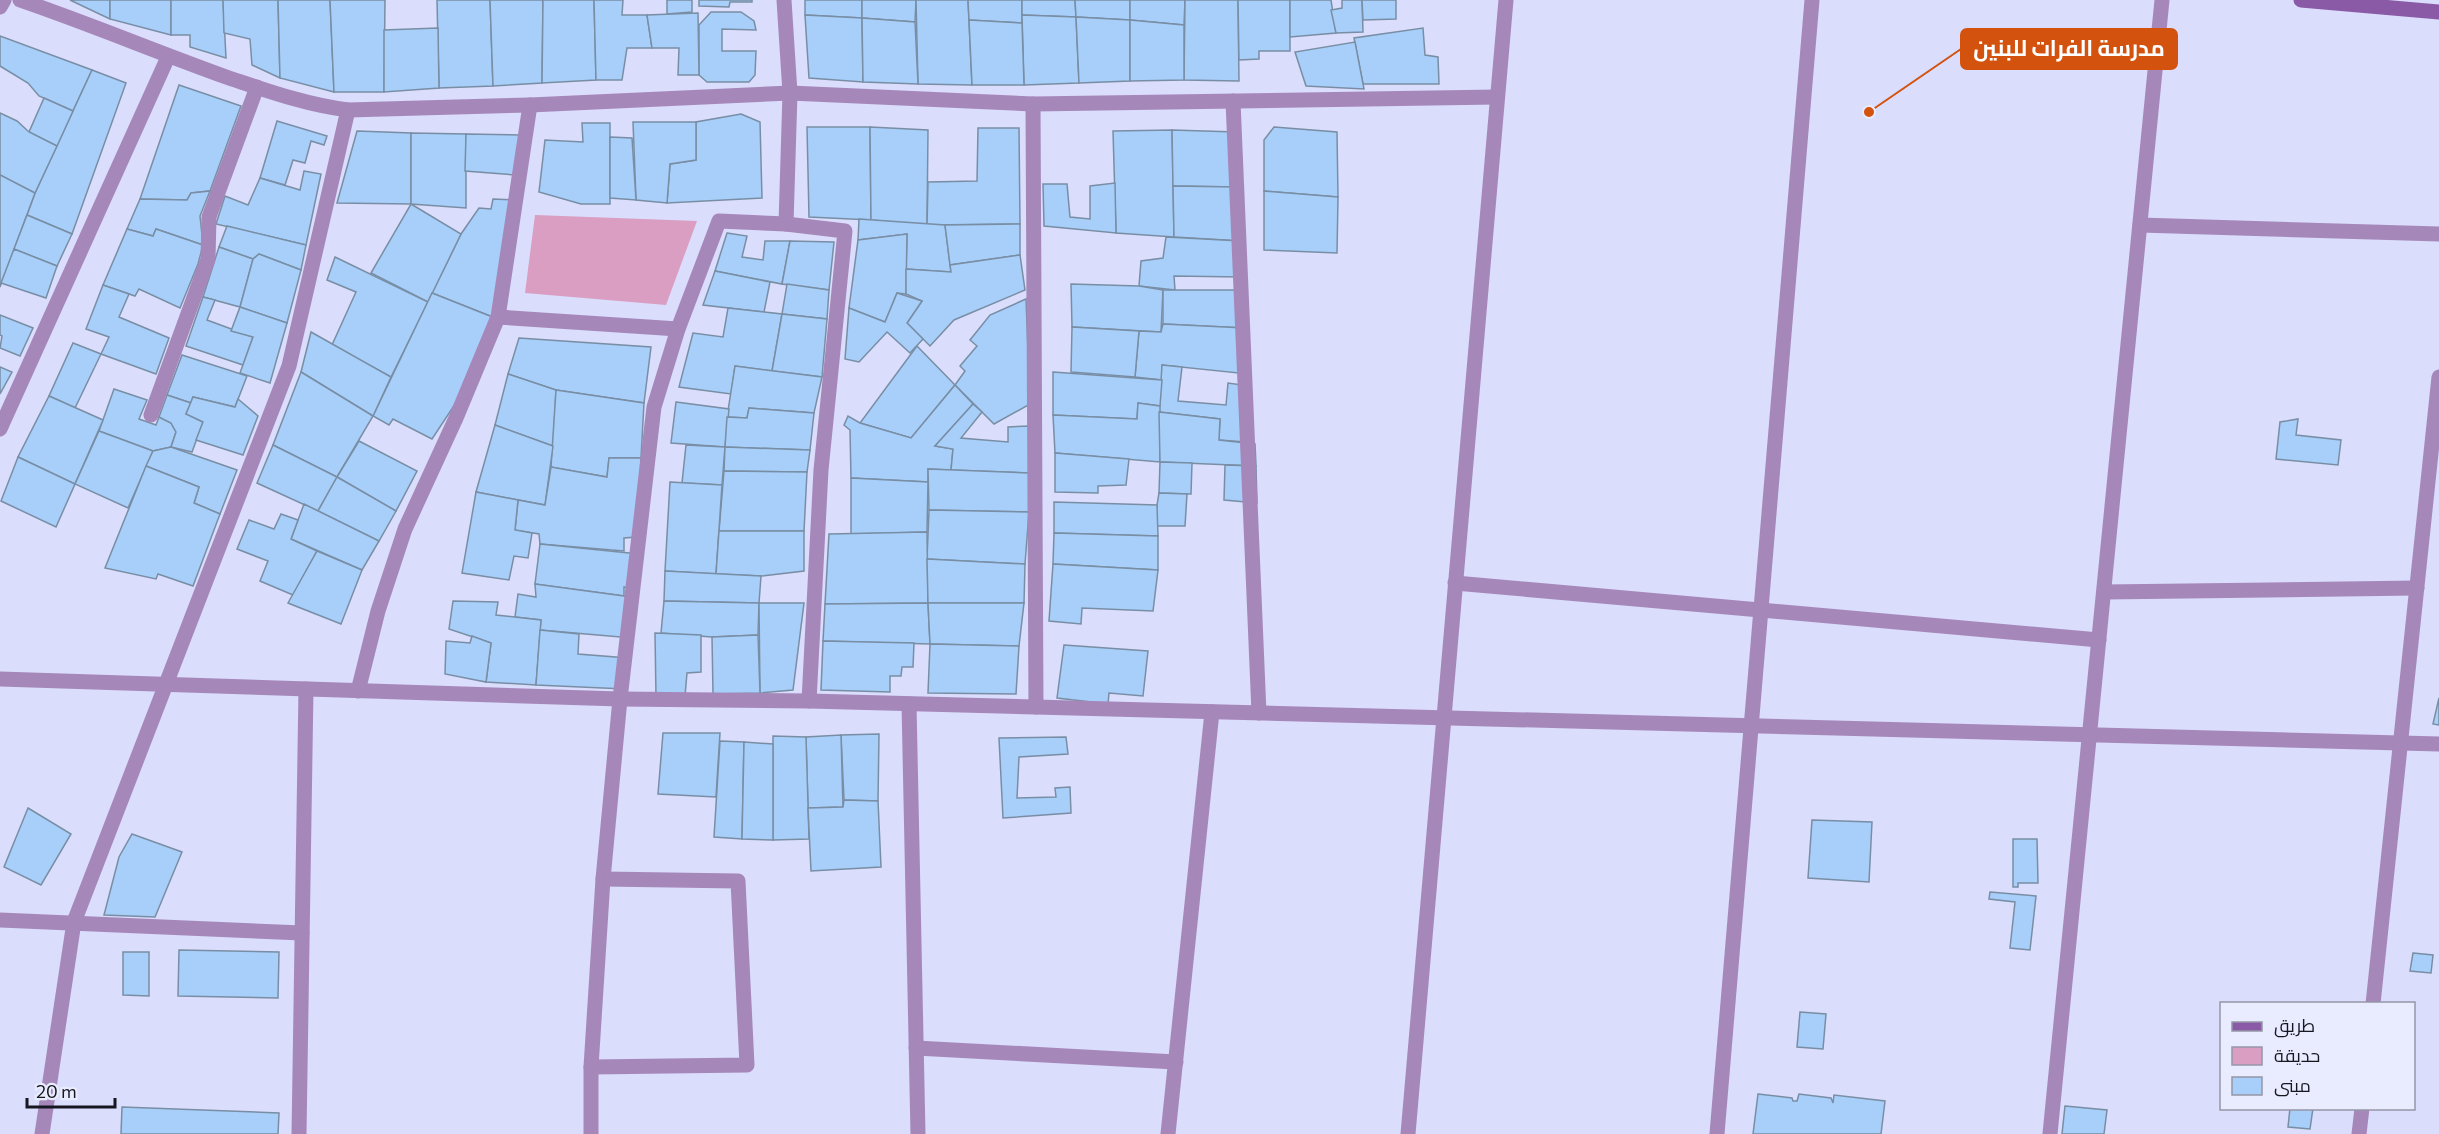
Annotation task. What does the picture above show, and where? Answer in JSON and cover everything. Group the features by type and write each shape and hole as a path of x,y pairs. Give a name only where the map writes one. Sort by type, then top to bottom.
{"street":[{"path":"0,7 4,0"},
{"path":"20,0 168,57 257,87 326,107 348,110 530,105 790,93 1034,104 1497,97"},
{"path":"784,0 790,93 786,224"},
{"path":"1408,1134 1506,0"},
{"path":"1717,1134 1812,0"},
{"path":"2050,1134 2162,0"},
{"path":"2301,0 2439,12"},
{"path":"0,429 168,57"},
{"path":"151,415 208,260 209,217 257,87"},
{"path":"1233,101 1259,713"},
{"path":"1034,104 1036,707"},
{"path":"358,691 378,611 405,529 456,418 498,317 530,105"},
{"path":"42,1134 74,922 168,684 289,366 348,110"},
{"path":"591,1134 591,1067 603,879 620,699 654,407 678,329 719,221 786,224 845,231 821,470 809,701"},
{"path":"2140,225 2439,234"},
{"path":"498,317 678,329"},
{"path":"2373,1002 2439,377"},
{"path":"1455,583 2099,640"},
{"path":"2104,592 2417,588"},
{"path":"0,679 620,699 809,701 2439,744"},
{"path":"299,1134 306,689"},
{"path":"909,704 918,1134"},
{"path":"1168,1134 1212,712"},
{"path":"591,1067 747,1065 738,881 603,879"},
{"path":"0,920 302,933"},
{"path":"916,1048 1176,1062"},
{"path":"2359,1134 2362,1110"}],"green space":[{"path":"535,215 697,221 666,305 525,293"}],"building":[{"path":"70,0 110,0 110,19"},
{"path":"110,0 171,0 171,35 110,19"},
{"path":"171,0 223,0 226,58 190,47 190,35 171,35"},
{"path":"223,0 278,0 280,78 252,65 250,39 224,33"},
{"path":"278,0 330,0 334,92 280,78"},
{"path":"330,0 385,0 384,92 334,92"},
{"path":"437,0 490,0 493,86 439,88"},
{"path":"490,0 543,0 542,83 493,86"},
{"path":"543,0 594,0 596,80 542,83"},
{"path":"594,0 623,0 622,15 647,15 652,48 627,48 622,80 596,80"},
{"path":"667,0 692,0 692,12 667,14"},
{"path":"699,0 752,0 752,2 730,2 729,7 699,6"},
{"path":"805,0 862,0 862,18 805,15"},
{"path":"862,0 916,0 915,22 862,18"},
{"path":"916,0 968,0 972,85 918,84"},
{"path":"968,0 1022,0 1022,23 969,20"},
{"path":"1022,0 1075,0 1076,17 1022,15"},
{"path":"1075,0 1130,0 1130,20 1076,17"},
{"path":"1130,0 1185,0 1184,25 1130,20"},
{"path":"1185,0 1238,0 1239,81 1184,80"},
{"path":"1238,0 1290,0 1290,51 1259,51 1259,59 1239,60"},
{"path":"1290,0 1331,0 1336,33 1290,37"},
{"path":"1342,0 1362,0 1363,32 1336,33 1331,10 1342,8"},
{"path":"1362,0 1396,0 1396,19 1363,20"},
{"path":"711,12 741,12 754,21 756,30 722,29 722,51 756,51 755,75 749,82 707,82 699,75 699,25"},
{"path":"698,13 699,75 678,75 679,48 652,48 647,15"},
{"path":"805,15 862,18 863,82 809,78"},
{"path":"1022,15 1076,17 1079,83 1024,85"},
{"path":"1076,17 1130,20 1130,81 1079,83"},
{"path":"862,18 915,22 918,84 863,82"},
{"path":"969,20 1022,23 1024,85 972,85"},
{"path":"1130,20 1184,25 1184,80 1130,81"},
{"path":"438,28 439,88 384,92 384,30"},
{"path":"1423,28 1425,55 1438,57 1439,84 1363,84 1354,38"},
{"path":"0,36 92,70 73,111 39,96 28,83 0,66"},
{"path":"1355,42 1364,89 1306,86 1295,52"},
{"path":"92,70 126,83 72,234 27,215"},
{"path":"179,85 241,106 210,191 191,193 187,200 140,199"},
{"path":"44,98 73,111 57,146 29,132"},
{"path":"0,113 17,121 29,132 57,146 35,193 0,175"},
{"path":"741,114 760,122 762,198 667,203 670,164 696,160 696,122"},
{"path":"277,121 327,136 324,145 311,141 305,163 293,160 285,185 260,178"},
{"path":"633,122 696,122 696,160 670,164 667,203 636,200"},
{"path":"582,123 610,123 610,204 581,204 539,192 545,140 583,142"},
{"path":"807,127 870,127 871,220 809,217"},
{"path":"870,127 928,130 927,225 871,220"},
{"path":"1274,127 1337,132 1338,197 1264,191 1264,140"},
{"path":"978,128 1019,128 1020,224 927,225 928,182 977,181"},
{"path":"1172,130 1174,237 1116,233 1113,131"},
{"path":"1172,130 1236,132 1236,187 1173,186"},
{"path":"357,131 411,133 411,204 337,203"},
{"path":"411,133 466,134 466,208 411,204"},
{"path":"466,134 520,135 515,175 465,171"},
{"path":"610,137 632,138 636,200 610,198"},
{"path":"304,171 321,174 306,245 216,224 225,196 248,205 260,178 300,190"},
{"path":"0,175 35,193 0,287"},
{"path":"1115,183 1116,233 1044,226 1043,184 1067,184 1070,217 1090,219 1090,186"},
{"path":"1173,186 1236,187 1241,241 1174,237"},
{"path":"210,191 200,216 203,245 156,229 153,236 127,229 140,199 187,200 191,193"},
{"path":"1264,191 1338,197 1337,253 1264,250"},
{"path":"493,199 515,200 495,318 432,293 461,234 479,208 491,209"},
{"path":"411,204 461,234 428,302 371,273"},
{"path":"27,215 72,234 57,266 14,249"},
{"path":"859,219 945,225 951,272 906,269 907,234 858,240"},
{"path":"1020,224 1020,255 950,265 945,225"},
{"path":"227,226 306,245 301,270 259,254 253,259 219,247"},
{"path":"127,229 153,236 156,229 203,245 198,264 180,308 139,289 135,296 103,285"},
{"path":"727,233 747,236 742,257 763,260 765,241 790,241 782,284 715,271"},
{"path":"907,234 906,294 897,293 885,322 849,308 858,240"},
{"path":"1166,237 1241,241 1241,277 1174,276 1175,290 1139,286 1141,261 1163,258"},
{"path":"790,241 834,242 829,290 782,284"},
{"path":"219,247 253,259 240,307 203,297"},
{"path":"14,249 57,266 46,298 1,283"},
{"path":"259,254 301,270 287,323 240,307 253,259"},
{"path":"1020,255 1025,290 954,320 930,346 907,323 922,301 906,294 906,269 951,272 950,265"},
{"path":"335,257 428,302 391,377 332,345 356,292 327,280"},
{"path":"715,271 770,282 764,312 703,305"},
{"path":"787,284 829,290 827,319 782,314"},
{"path":"1071,284 1139,286 1163,290 1161,332 1072,327"},
{"path":"103,285 129,294 119,317 169,338 156,374 101,354 109,337 86,329"},
{"path":"1163,290 1240,290 1245,328 1163,324"},
{"path":"432,293 495,318 479,368 432,439 393,419 389,425 373,416"},
{"path":"897,293 922,301 907,323 923,339 910,353 887,332 859,362 845,359 849,308 885,322"},
{"path":"203,297 215,300 207,320 253,337 243,365 186,346"},
{"path":"1026,299 1030,404 994,424 955,385 965,371 960,366 977,346 970,340 990,315"},
{"path":"240,307 287,323 270,383 240,373 253,337 231,331"},
{"path":"728,308 782,314 772,371 735,366 731,394 679,387 693,333 723,337"},
{"path":"782,314 827,319 822,377 772,371"},
{"path":"0,315 33,328 20,356 0,348 2,336 0,335"},
{"path":"1163,324 1245,328 1248,374 1162,365 1162,380 1135,377 1139,331 1161,332"},
{"path":"1072,327 1139,331 1135,377 1071,372"},
{"path":"311,332 391,377 373,416 301,372"},
{"path":"519,338 651,347 644,403 556,390 508,374"},
{"path":"73,343 101,354 75,408 49,396"},
{"path":"917,346 955,385 911,438 860,423"},
{"path":"182,355 247,376 235,407 193,397 191,403 167,395"},
{"path":"1162,365 1182,367 1178,401 1226,405 1228,383 1249,386 1246,442 1219,440 1220,419 1159,412"},
{"path":"735,366 822,377 814,413 749,408 747,418 727,417"},
{"path":"0,367 12,372 0,394"},
{"path":"301,372 373,416 337,477 273,445"},
{"path":"1053,372 1162,380 1160,406 1138,403 1137,419 1053,415"},
{"path":"508,374 556,390 553,446 495,425"},
{"path":"955,385 973,404 935,446 953,449 951,470 928,469 928,482 851,478 850,430 844,425 848,416 860,423 911,438"},
{"path":"114,389 147,400 139,419 156,425 159,417 171,423 176,432 171,447 153,451 99,431"},
{"path":"556,390 644,403 641,458 609,458 607,477 551,467"},
{"path":"167,395 191,403 186,414 203,422 192,452 171,447 176,432 171,423 159,417"},
{"path":"49,396 103,420 75,484 18,457"},
{"path":"193,397 235,407 238,399 258,416 243,455 196,440 203,422 186,414"},
{"path":"676,402 729,409 725,447 671,443"},
{"path":"1138,403 1160,406 1160,462 1055,453 1053,415 1137,419"},
{"path":"973,404 982,412 961,438 1008,442 1008,427 1029,426 1029,473 951,470 953,449 935,446"},
{"path":"749,408 814,413 810,450 725,447 727,417 747,418"},
{"path":"1159,412 1220,419 1219,440 1255,444 1256,466 1160,462"},
{"path":"2298,419 2296,435 2341,440 2338,465 2276,459 2280,422"},
{"path":"495,425 553,446 545,505 476,492"},
{"path":"99,431 153,451 128,508 75,484"},
{"path":"359,441 417,471 396,511 337,477"},
{"path":"273,445 337,477 318,511 257,483"},
{"path":"686,445 725,447 722,485 682,483"},
{"path":"171,447 237,470 220,514 194,503 199,487 146,466 153,451"},
{"path":"725,447 810,450 807,472 724,471"},
{"path":"1055,453 1129,459 1126,485 1098,486 1098,493 1055,492"},
{"path":"18,457 75,484 56,527 1,501"},
{"path":"609,458 641,458 637,537 624,538 624,551 540,544 539,534 515,530 518,500 545,505 551,467 607,477"},
{"path":"1160,462 1192,463 1191,494 1159,493"},
{"path":"1225,465 1256,466 1257,503 1224,500"},
{"path":"146,466 199,487 194,503 220,514 193,586 158,574 156,579 105,568"},
{"path":"928,469 1029,473 1029,512 929,510"},
{"path":"724,471 807,472 804,531 719,531"},
{"path":"337,477 396,511 379,541 318,511"},
{"path":"851,478 928,482 927,532 851,534"},
{"path":"670,482 722,485 716,574 665,571"},
{"path":"476,492 518,500 515,530 532,533 528,558 514,556 509,580 462,573"},
{"path":"1159,493 1187,494 1185,526 1157,526"},
{"path":"1054,502 1157,505 1158,536 1054,533"},
{"path":"304,504 379,541 362,570 291,539"},
{"path":"929,510 1029,512 1025,564 927,559"},
{"path":"281,514 298,520 291,539 317,551 293,595 260,581 268,561 237,549 249,520 274,529"},
{"path":"719,531 804,531 804,571 761,576 716,574"},
{"path":"927,532 928,603 825,604 829,534"},
{"path":"1054,533 1158,536 1158,570 1053,564"},
{"path":"540,544 639,554 638,588 624,587 624,596 535,584"},
{"path":"317,551 362,570 341,624 288,603"},
{"path":"927,559 1025,564 1024,603 928,603"},
{"path":"1053,564 1158,570 1153,611 1082,608 1081,624 1049,621"},
{"path":"665,571 761,576 759,603 664,601"},
{"path":"535,584 624,596 633,602 632,638 540,630 541,620 515,617 518,594 536,597"},
{"path":"453,601 498,602 496,615 541,620 536,685 486,682 491,643 449,629"},
{"path":"664,601 759,603 758,635 712,637 661,633"},
{"path":"759,603 804,603 793,690 760,693"},
{"path":"928,603 930,644 823,641 825,604"},
{"path":"928,603 1024,603 1019,646 930,644"},
{"path":"540,630 579,634 578,654 628,658 625,689 536,685"},
{"path":"655,633 701,635 701,672 687,673 685,696 656,697"},
{"path":"758,635 760,693 713,694 712,637"},
{"path":"472,636 491,643 486,682 445,674 446,641 470,643"},
{"path":"823,641 914,643 913,667 902,667 901,676 890,676 890,692 821,690"},
{"path":"930,644 1019,646 1016,694 928,693"},
{"path":"1064,645 1148,651 1143,696 1109,693 1108,704 1057,698"},
{"path":"2439,698 2439,725 2433,724"},
{"path":"663,733 720,733 716,797 658,794"},
{"path":"879,734 878,801 844,800 841,735"},
{"path":"841,735 843,807 808,808 806,737"},
{"path":"773,736 806,737 809,839 773,840"},
{"path":"1066,737 1068,754 1019,757 1017,798 1056,797 1055,788 1070,787 1071,813 1003,818 999,738"},
{"path":"720,741 744,742 742,839 714,837"},
{"path":"744,742 773,744 773,840 742,839"},
{"path":"844,800 878,801 881,867 811,871 808,808 843,807"},
{"path":"28,808 71,834 41,885 4,867"},
{"path":"1812,820 1872,822 1869,882 1808,878"},
{"path":"132,834 182,852 155,917 104,915 119,857"},
{"path":"2013,839 2037,839 2038,883 2018,883 2018,887 2013,887"},
{"path":"1990,892 2036,896 2030,950 2010,948 2015,902 1989,899"},
{"path":"179,950 279,952 278,998 178,996"},
{"path":"123,952 149,952 149,996 123,995"},
{"path":"2413,953 2433,955 2431,973 2410,971"},
{"path":"1800,1012 1826,1014 1823,1049 1797,1047"},
{"path":"1758,1094 1792,1098 1793,1101 1797,1101 1799,1094 1831,1098 1833,1103 1834,1095 1885,1101 1881,1134 1753,1134"},
{"path":"2065,1106 2107,1110 2104,1134 2062,1134"},
{"path":"122,1107 279,1113 278,1134 121,1134"},
{"path":"2290,1110 2313,1110 2310,1129 2288,1127"}],"place":[{"name":"مدرسة الفرات للبنين","path":"1869,112"}]}
